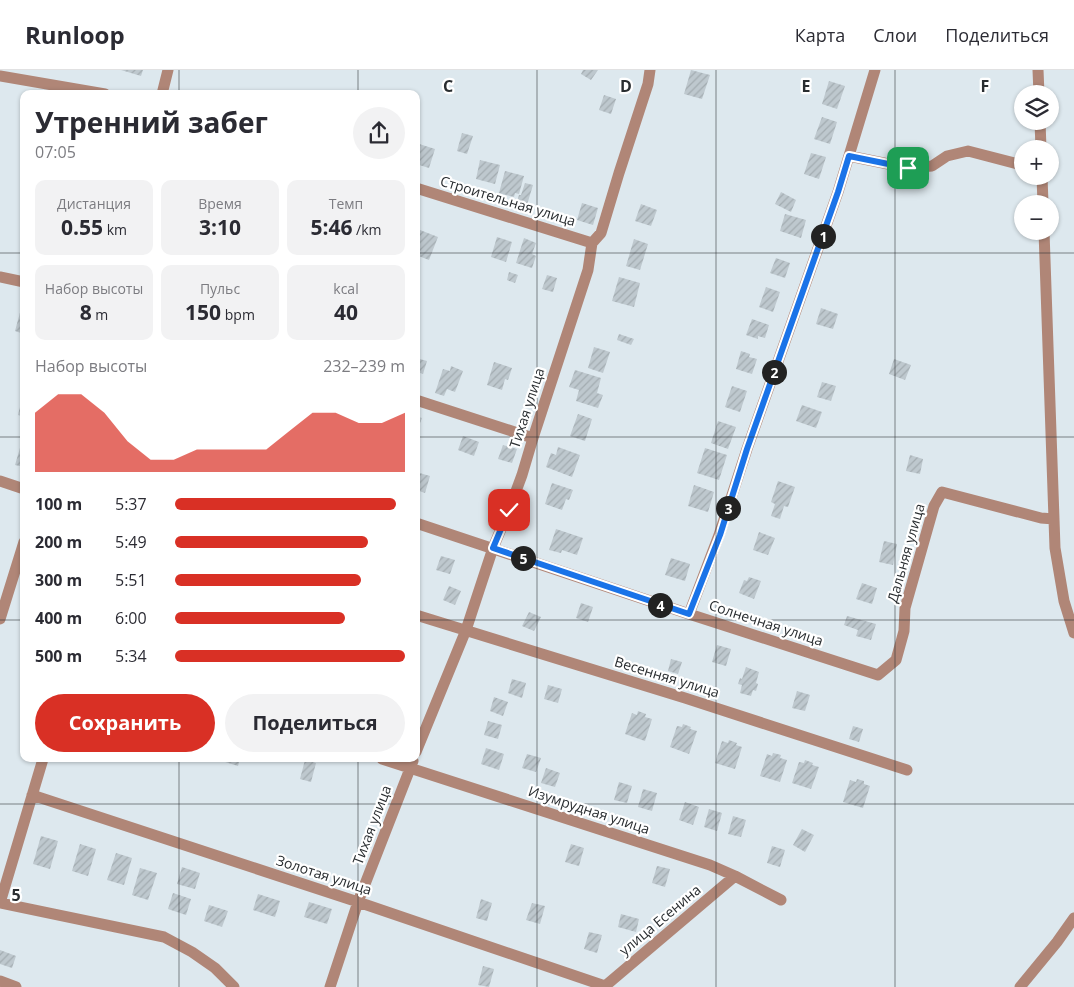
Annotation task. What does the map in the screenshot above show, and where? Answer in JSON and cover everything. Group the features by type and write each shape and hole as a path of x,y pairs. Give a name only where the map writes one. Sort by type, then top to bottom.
{"street":[{"path":"163,90 168,70"},
{"name":"Тихая улица","path":"420,742 466,630 493,548 522,475 588,270 592,243 601,233 648,84 650,70"},
{"path":"689,614 720,535 747,449 838,192 875,70"},
{"path":"1038,70 1038,85"},
{"path":"0,76 82,90"},
{"path":"849,156 908,168 932,166 947,156 968,150 1014,163"},
{"name":"Строительная улица","path":"420,189 592,243"},
{"path":"1044,240 1055,548 1064,601 1074,633"},
{"path":"0,277 20,281"},
{"path":"420,401 533,438"},
{"path":"0,482 20,488"},
{"name":"Дальняя улица","path":"878,675 896,660 904,631 905,608 934,506 942,492 1041,518 1054,519"},
{"name":"Солнечная улица","path":"420,524 878,675"},
{"path":"0,619 20,555"},
{"name":"Весенняя улица","path":"420,616 685,698 907,770"},
{"path":"42,762 0,903 164,938 192,952 215,968 234,987"},
{"name":"Тихая улица","path":"330,987 358,902 412,763"},
{"name":"Изумрудная улица","path":"412,763 701,862 735,876 781,900"},
{"name":"Золотая улица","path":"32,796 358,902 604,987"},
{"name":"улица Есенина","path":"604,987 735,876"},
{"path":"1020,987 1074,918"},
{"path":"0,981 16,987"}],"building":[{"path":"121,70 143,70 141,76"},
{"path":"583,70 598,70 591,80 581,74"},
{"path":"691,70 710,75 702,99 684,94"},
{"path":"829,81 845,86 837,109 822,104"},
{"path":"604,95 616,99 611,114 599,110"},
{"path":"822,117 837,122 830,144 814,139"},
{"path":"462,133 473,136 467,154 457,151"},
{"path":"420,144 435,149 429,168 420,165"},
{"path":"811,153 826,157 819,179 804,174"},
{"path":"480,160 500,165 495,184 476,179"},
{"path":"505,171 524,176 519,194 515,193 514,197 499,193"},
{"path":"525,183 533,185 526,208 516,205"},
{"path":"781,192 796,200 791,212 775,204"},
{"path":"582,203 598,208 593,225 577,220"},
{"path":"641,204 657,210 651,226 635,221"},
{"path":"785,214 806,220 801,238 780,231"},
{"path":"420,230 438,237 429,260 420,257"},
{"path":"497,237 512,242 506,262 491,257"},
{"path":"524,238 536,243 532,254 536,256 532,268 516,263"},
{"path":"634,239 648,244 640,270 626,266"},
{"path":"776,258 790,263 785,278 770,273"},
{"path":"509,272 518,275 515,283 507,280"},
{"path":"547,275 557,278 553,292 542,289"},
{"path":"619,277 640,283 634,307 612,301"},
{"path":"766,287 780,292 773,312 759,307"},
{"path":"821,308 838,314 833,329 816,324"},
{"path":"20,313 20,333 15,331"},
{"path":"752,319 769,325 765,338 758,336 758,339 746,335"},
{"path":"619,334 634,339 631,345 617,340"},
{"path":"594,347 610,352 603,373 588,368"},
{"path":"741,351 750,354 749,357 757,359 752,374 736,369"},
{"path":"420,359 427,361 423,374 420,373"},
{"path":"894,359 911,365 905,380 889,374"},
{"path":"494,362 512,368 508,380 505,379 502,390 487,385"},
{"path":"451,366 463,371 455,392 447,389 444,396 435,393 443,369 450,371"},
{"path":"575,370 601,378 597,393 603,395 598,408 576,401 579,390 569,387"},
{"path":"822,382 836,386 831,401 817,397"},
{"path":"732,386 747,391 740,412 725,407"},
{"path":"802,405 822,412 816,428 796,421"},
{"path":"578,414 592,419 585,441 570,436"},
{"path":"718,421 736,427 728,449 711,443"},
{"path":"463,436 479,442 474,456 458,450"},
{"path":"503,445 517,449 512,463 498,459"},
{"path":"558,447 580,455 572,477 546,467 551,453 556,455"},
{"path":"20,448 20,466 15,465"},
{"path":"705,448 727,455 719,480 697,473"},
{"path":"910,455 923,459 920,474 906,471"},
{"path":"420,473 430,476 425,493 420,491"},
{"path":"778,481 795,487 788,507 784,506 780,519 771,516 775,504 771,502"},
{"path":"552,483 573,490 569,500 566,499 562,510 545,504"},
{"path":"694,485 714,492 708,512 688,506"},
{"path":"556,529 583,538 577,555 562,550 561,553 549,550"},
{"path":"759,532 775,538 768,555 753,550"},
{"path":"884,541 897,544 893,565 879,562"},
{"path":"441,556 455,560 450,574 436,570"},
{"path":"671,558 690,564 685,581 665,575"},
{"path":"749,577 761,581 754,599 739,593 744,580 747,581"},
{"path":"862,583 877,588 872,604 856,599"},
{"path":"449,586 461,591 455,605 443,600"},
{"path":"581,603 593,607 588,622 576,618"},
{"path":"529,612 541,617 534,631 522,626"},
{"path":"847,616 876,624 871,640 856,636 858,630 844,625"},
{"path":"717,645 731,649 726,666 712,662"},
{"path":"671,659 682,662 678,674 668,671"},
{"path":"746,667 759,672 756,691 753,690 751,696 740,693 742,685 738,684"},
{"path":"512,679 526,683 522,698 508,693"},
{"path":"548,685 562,689 558,703 544,699"},
{"path":"797,691 810,695 805,711 792,708"},
{"path":"494,697 508,702 503,716 490,711"},
{"path":"638,711 646,714 645,717 652,719 645,741 625,734 632,713 637,715"},
{"path":"488,721 502,725 498,739 484,735"},
{"path":"683,724 697,731 689,754 670,747 677,726 682,727"},
{"path":"853,726 863,729 859,742 849,739"},
{"path":"729,740 742,747 735,769 715,763 722,741 728,743"},
{"path":"486,748 504,754 499,770 481,764"},
{"path":"773,753 781,755 780,758 787,760 780,782 760,776 767,754 772,756"},
{"path":"527,754 541,758 536,772 522,768"},
{"path":"805,760 819,767 811,789 792,783 799,762 804,763"},
{"path":"225,762 239,762 238,766"},
{"path":"304,762 316,763 311,782 300,779"},
{"path":"546,768 560,773 555,787 541,783"},
{"path":"857,779 864,781 864,784 870,786 863,808 843,802 850,780 856,782"},
{"path":"619,782 632,786 627,803 614,800"},
{"path":"643,789 657,793 652,811 638,807"},
{"path":"685,802 699,807 693,825 679,820"},
{"path":"709,809 722,813 717,831 704,827"},
{"path":"733,816 746,820 741,837 728,834"},
{"path":"802,829 814,835 805,852 793,845"},
{"path":"41,836 58,841 50,869 33,864"},
{"path":"80,844 96,849 88,876 72,871"},
{"path":"571,844 584,848 579,866 565,862"},
{"path":"772,846 785,850 780,867 767,863"},
{"path":"116,853 132,858 124,885 107,880"},
{"path":"657,866 670,869 665,887 652,883"},
{"path":"182,867 200,873 195,889 177,884"},
{"path":"140,868 157,873 148,900 132,895"},
{"path":"173,893 191,899 186,915 168,909"},
{"path":"258,894 280,901 275,917 253,910"},
{"path":"481,899 492,903 487,921 476,918"},
{"path":"309,902 332,909 327,924 304,917"},
{"path":"532,903 545,906 540,924 526,920"},
{"path":"209,905 228,911 222,927 204,921"},
{"path":"621,914 639,919 636,932 618,927"},
{"path":"589,932 602,935 597,953 584,949"},
{"path":"0,950 16,956 12,968 0,964"},
{"path":"483,966 494,969 489,987 478,985"}],"route":[{"path":"509,510 493,548 689,614 720,535 747,449 849,156 908,168"}]}
